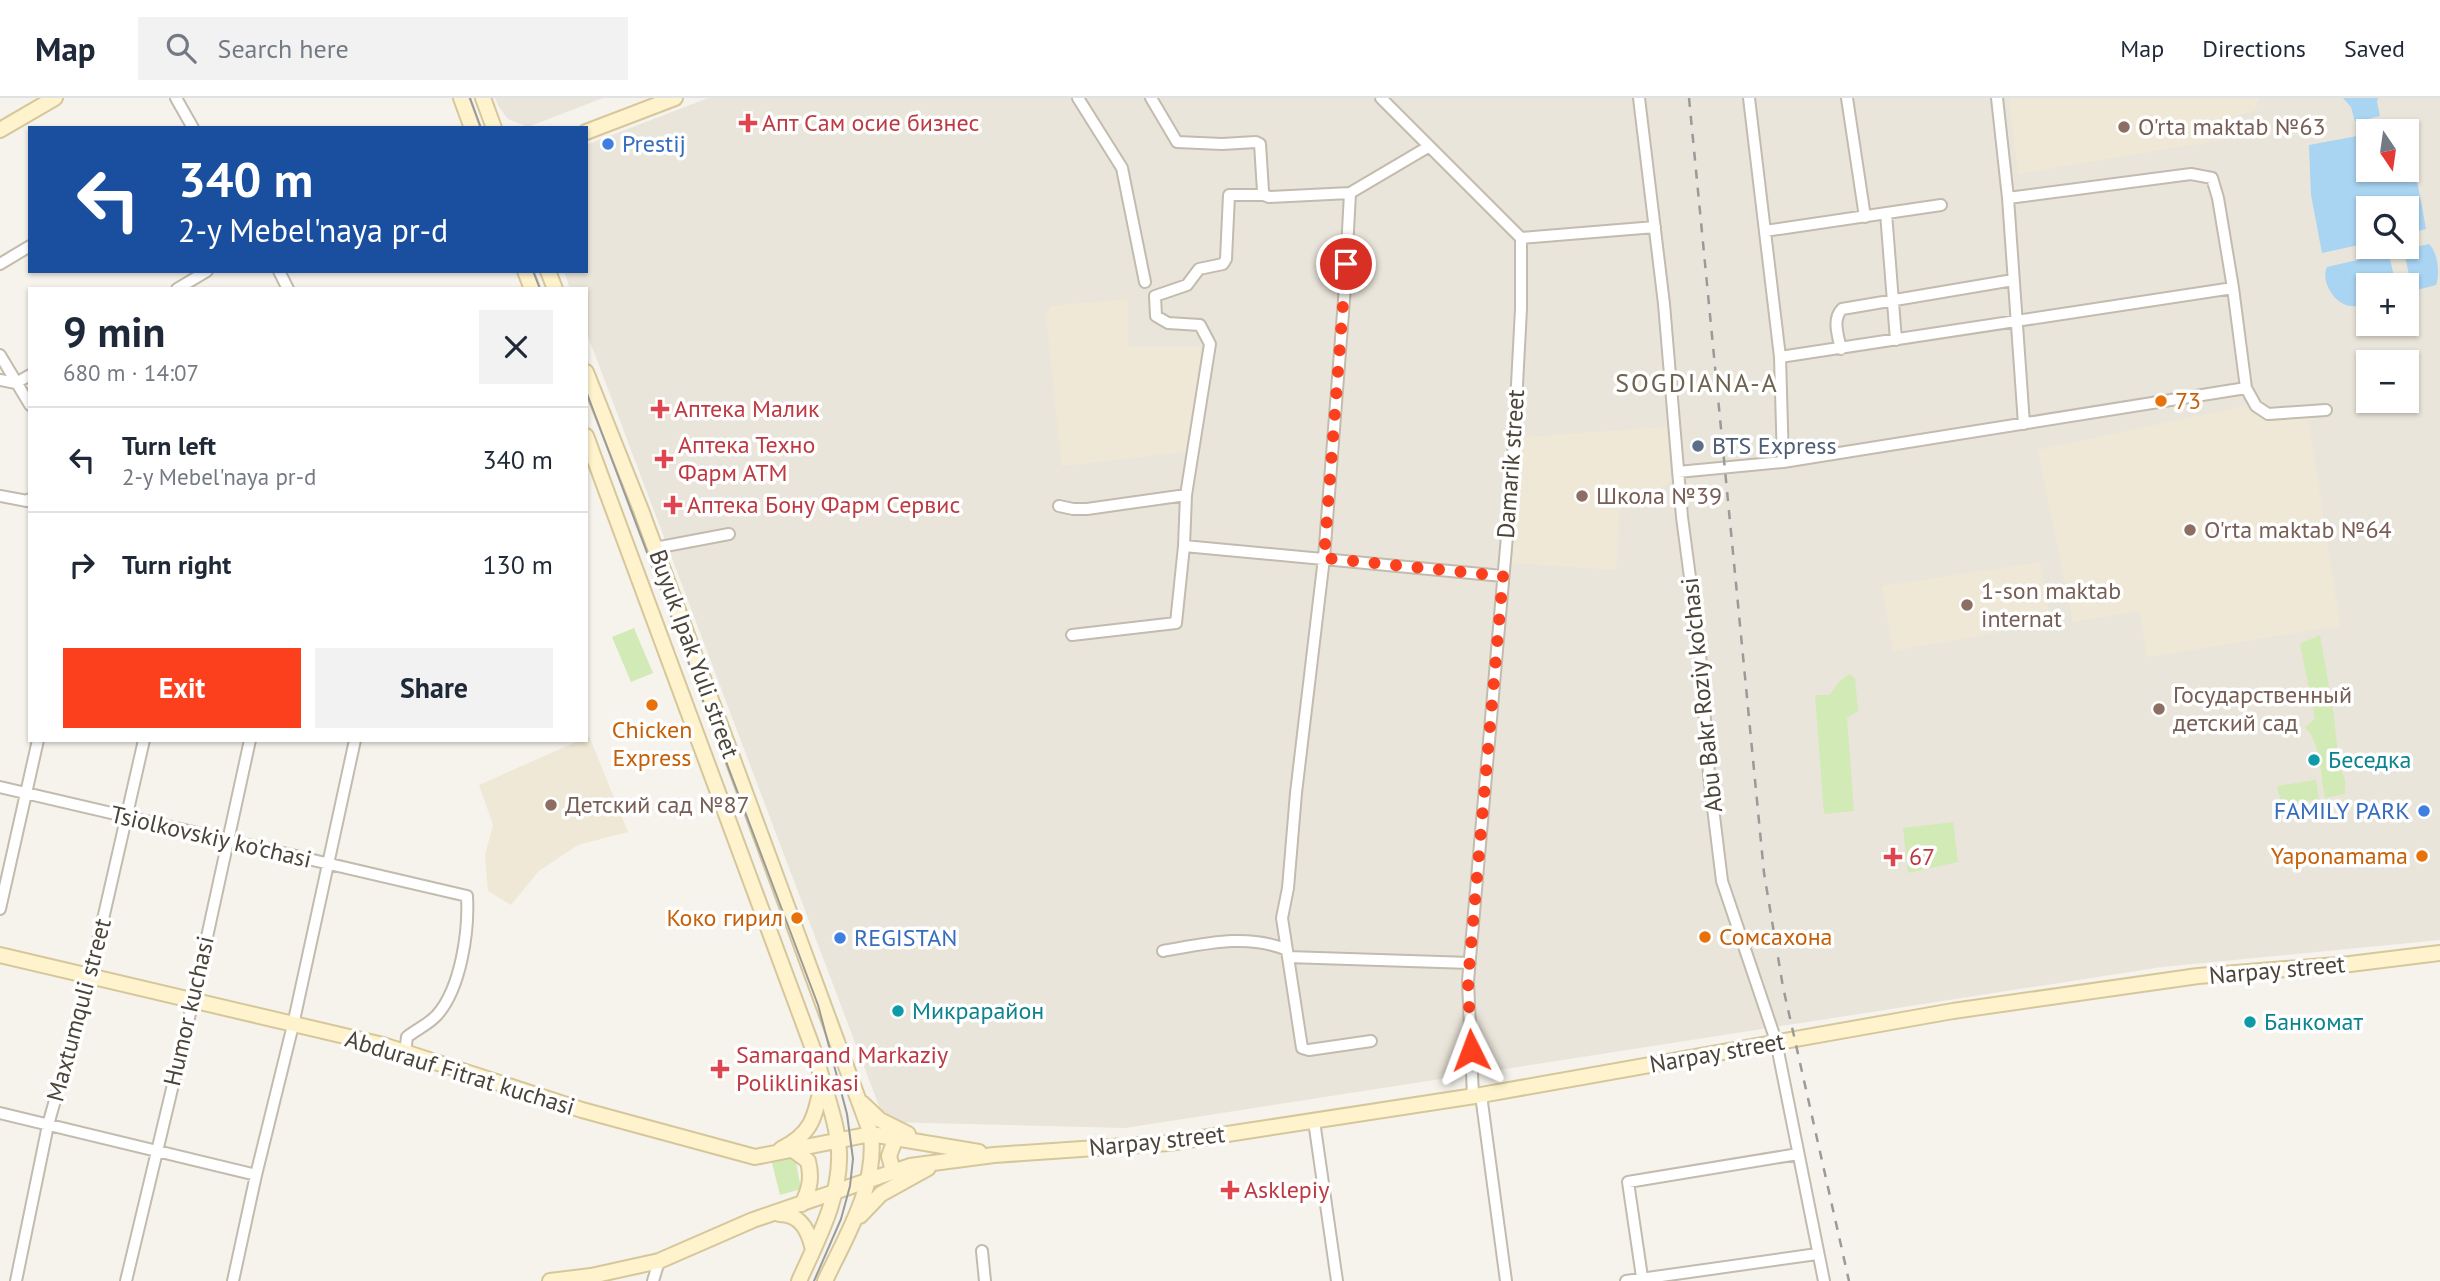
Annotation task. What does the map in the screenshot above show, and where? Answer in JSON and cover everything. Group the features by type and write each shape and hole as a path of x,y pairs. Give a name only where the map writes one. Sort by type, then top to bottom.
{"main road":[{"path":"0,130 55,98"},
{"path":"461,98 471,126"},
{"path":"483,98 493,126"},
{"path":"588,131 659,101 676,98"},
{"name":"Buyuk Ipak Yuli street","path":"588,377 655,548 871,1134"},
{"name":"Buyuk Ipak Yuli street","path":"588,441 816,1057 838,1142 839,1161 835,1190 799,1281"},
{"name":"Narpay street","path":"551,1281 591,1276 659,1261 733,1228 835,1190 893,1171 944,1161 994,1154 1169,1143 1477,1096 1953,1011 2198,976 2350,964 2440,953"},
{"name":"Abdurauf Fitrat kuchasi","path":"0,955 383,1045 582,1111 755,1157 871,1134"},
{"path":"770,1154 802,1136 812,1123 822,1083"},
{"path":"858,1097 880,1120 893,1128 933,1143"},
{"path":"825,1281 852,1225 869,1179 873,1152 871,1134"},
{"name":"Narpay street","path":"871,1134 994,1154"},
{"path":"893,1171 889,1156 895,1137"},
{"path":"793,1150 808,1161 811,1175 802,1204"},
{"path":"852,1225 881,1194 944,1161"},
{"path":"771,1214 794,1216 808,1231 813,1250"}],"street":[{"path":"176,98 192,126"},
{"path":"1079,98 1122,168 1145,282"},
{"path":"1151,98 1177,142 1256,142 1260,145 1264,195"},
{"path":"1381,98 1521,238 1655,227"},
{"name":"Abu Bakr Roziy ko'chasi","path":"1639,98 1700,653 1709,775 1721,881 1776,1041 1824,1281"},
{"path":"1749,98 1780,357 1783,462"},
{"path":"1847,98 1865,217"},
{"path":"1997,98 2008,198 2024,424"},
{"path":"1072,635 1176,623 1186,495 1210,344 1200,325 1168,323 1156,316 1154,296 1187,285 1199,269 1223,264 1226,259 1229,195 1269,197 1350,193 1428,146"},
{"path":"2008,198 2191,174 2212,178 2218,198 2233,288 2246,388 2256,406 2268,414 2326,410"},
{"path":"1350,193 1324,558 1296,793 1288,888 1282,918 1302,1048 1309,1050 1371,1041"},
{"path":"1765,231 1941,205"},
{"path":"1886,214 1896,340"},
{"name":"Damarik street","path":"1506,1281 1477,1096 1468,981 1512,478 1521,309 1521,238"},
{"path":"0,264 28,247"},
{"path":"180,287 204,273"},
{"path":"1841,349 1836,323 1837,314 1842,309 2013,280"},
{"path":"1780,357 2233,288"},
{"path":"0,355 28,402"},
{"path":"0,380 16,383 28,376"},
{"path":"1678,472 1783,462 2246,388"},
{"path":"1059,506 1087,509 1186,495"},
{"path":"0,496 28,500"},
{"path":"655,548 729,534"},
{"path":"1184,546 1503,576"},
{"path":"0,909 38,742"},
{"name":"Maxtumquli street","path":"16,1281 48,1125 90,976 144,742"},
{"name":"Humor kuchasi","path":"126,1281 193,1001 250,742"},
{"path":"233,1281 293,1025 355,742"},
{"name":"Tsiolkovskiy ko'chasi","path":"0,788 467,896 468,923 457,974 446,1004 429,1023 407,1038 405,1053"},
{"path":"1163,951 1216,942 1254,940 1271,943 1287,953 1470,962"},
{"path":"0,1113 256,1175"},
{"path":"1314,1121 1337,1281"},
{"path":"1642,1278 1628,1182 1798,1154"},
{"path":"982,1251 985,1281"},
{"path":"1626,1281 1817,1254"},
{"path":"653,1281 659,1261"}],"shaded area":[{"path":"495,98 603,98 531,126 508,119"},
{"name":"SOGDIANA-А","path":"708,98 2440,98 2440,940 2162,967 1125,1128 885,1122 588,336 588,287 569,287 565,273 588,273 588,144"},
{"name":"O'rta maktab №63","path":"2009,98 2259,98 2256,110 2236,116 2232,138 2018,174"},
{"path":"1128,299 1128,347 1201,347 1193,451 1062,466 1046,315 1051,306"},
{"name":"O'rta maktab №64","path":"2244,406 2264,419 2308,418 2340,626 2147,657 2140,611 2073,622 2038,450"},
{"name":"Школа №39","path":"1667,427 1671,482 1619,510 1616,570 1512,563 1523,437"},
{"name":"1-son maktab internat","path":"2040,562 2051,623 1893,651 1882,586"},
{"name":"Детский сад №87","path":"588,737 628,832 578,845 539,871 511,905 488,891 485,855 493,825 479,785 576,742 588,742"}],"green space":[{"path":"634,628 653,673 631,682 612,637"},
{"path":"2320,635 2334,716 2339,766 2345,779 2345,794 2325,798 2318,752 2305,727 2315,719 2300,644"},
{"path":"1849,674 1855,678 1858,711 1847,718 1854,811 1824,814 1815,695 1829,695"},
{"path":"2316,780 2319,799 2282,806 2277,786"},
{"path":"1953,822 1958,862 1908,873 1903,828"},
{"path":"795,1157 801,1189 780,1195 771,1159"}],"water":[{"path":"2343,98 2378,98 2380,116 2356,119 2355,122 2351,107"},
{"path":"2356,136 2356,182 2417,182 2426,229 2419,231 2419,196 2356,196 2356,246 2322,253 2311,195 2309,145"},
{"path":"2429,244 2432,248 2438,275 2436,285 2419,289 2419,273 2409,273 2405,259 2419,259 2419,246"},
{"path":"2361,259 2390,259 2393,273 2356,273 2356,306 2353,306 2345,305 2330,291 2325,273 2327,267"}],"tram line":[{"path":"470,98 480,126"},
{"path":"534,273 539,287"},
{"path":"588,396 818,1005 847,1114 853,1159 850,1186 841,1219 814,1281"}],"railway":[{"path":"1689,98 1764,873 1783,987 1849,1281"}],"place":[{"name":"Апт Сам осие бизнес","path":"748,123"},
{"name":"O'rta maktab №63","path":"2124,127"},
{"name":"Prestij","path":"608,144"},
{"name":"73","path":"2161,401"},
{"name":"Аптека Малик","path":"660,409"},
{"name":"BTS Express","path":"1698,446"},
{"name":"Аптека Техно Фарм АТМ","path":"664,459"},
{"name":"Школа №39","path":"1582,496"},
{"name":"Аптека Бону Фарм Сервис","path":"673,505"},
{"name":"O'rta maktab №64","path":"2190,530"},
{"name":"1-son maktab internat","path":"1967,605"},
{"name":"Chicken Express","path":"652,705"},
{"name":"Государственный детский сад","path":"2159,709"},
{"name":"Беседка","path":"2314,760"},
{"name":"Детский сад №87","path":"551,805"},
{"name":"FAMILY PARK","path":"2424,811"},
{"name":"Yaponamama","path":"2422,856"},
{"name":"67","path":"1893,857"},
{"name":"Коко гирил","path":"797,918"},
{"name":"Сомсахона","path":"1705,937"},
{"name":"REGISTAN","path":"840,938"},
{"name":"Микрарайон","path":"898,1011"},
{"name":"Банкомат","path":"2250,1022"},
{"name":"Samarqand Markaziy Poliklinikasi","path":"720,1069"},
{"name":"Asklepiy","path":"1230,1190"}],"district":[{"name":"SOGDIANA-А","path":"1697,383"}],"route":[{"path":"1346,264 1324,558 1503,576 1468,981 1471,1050"}]}
